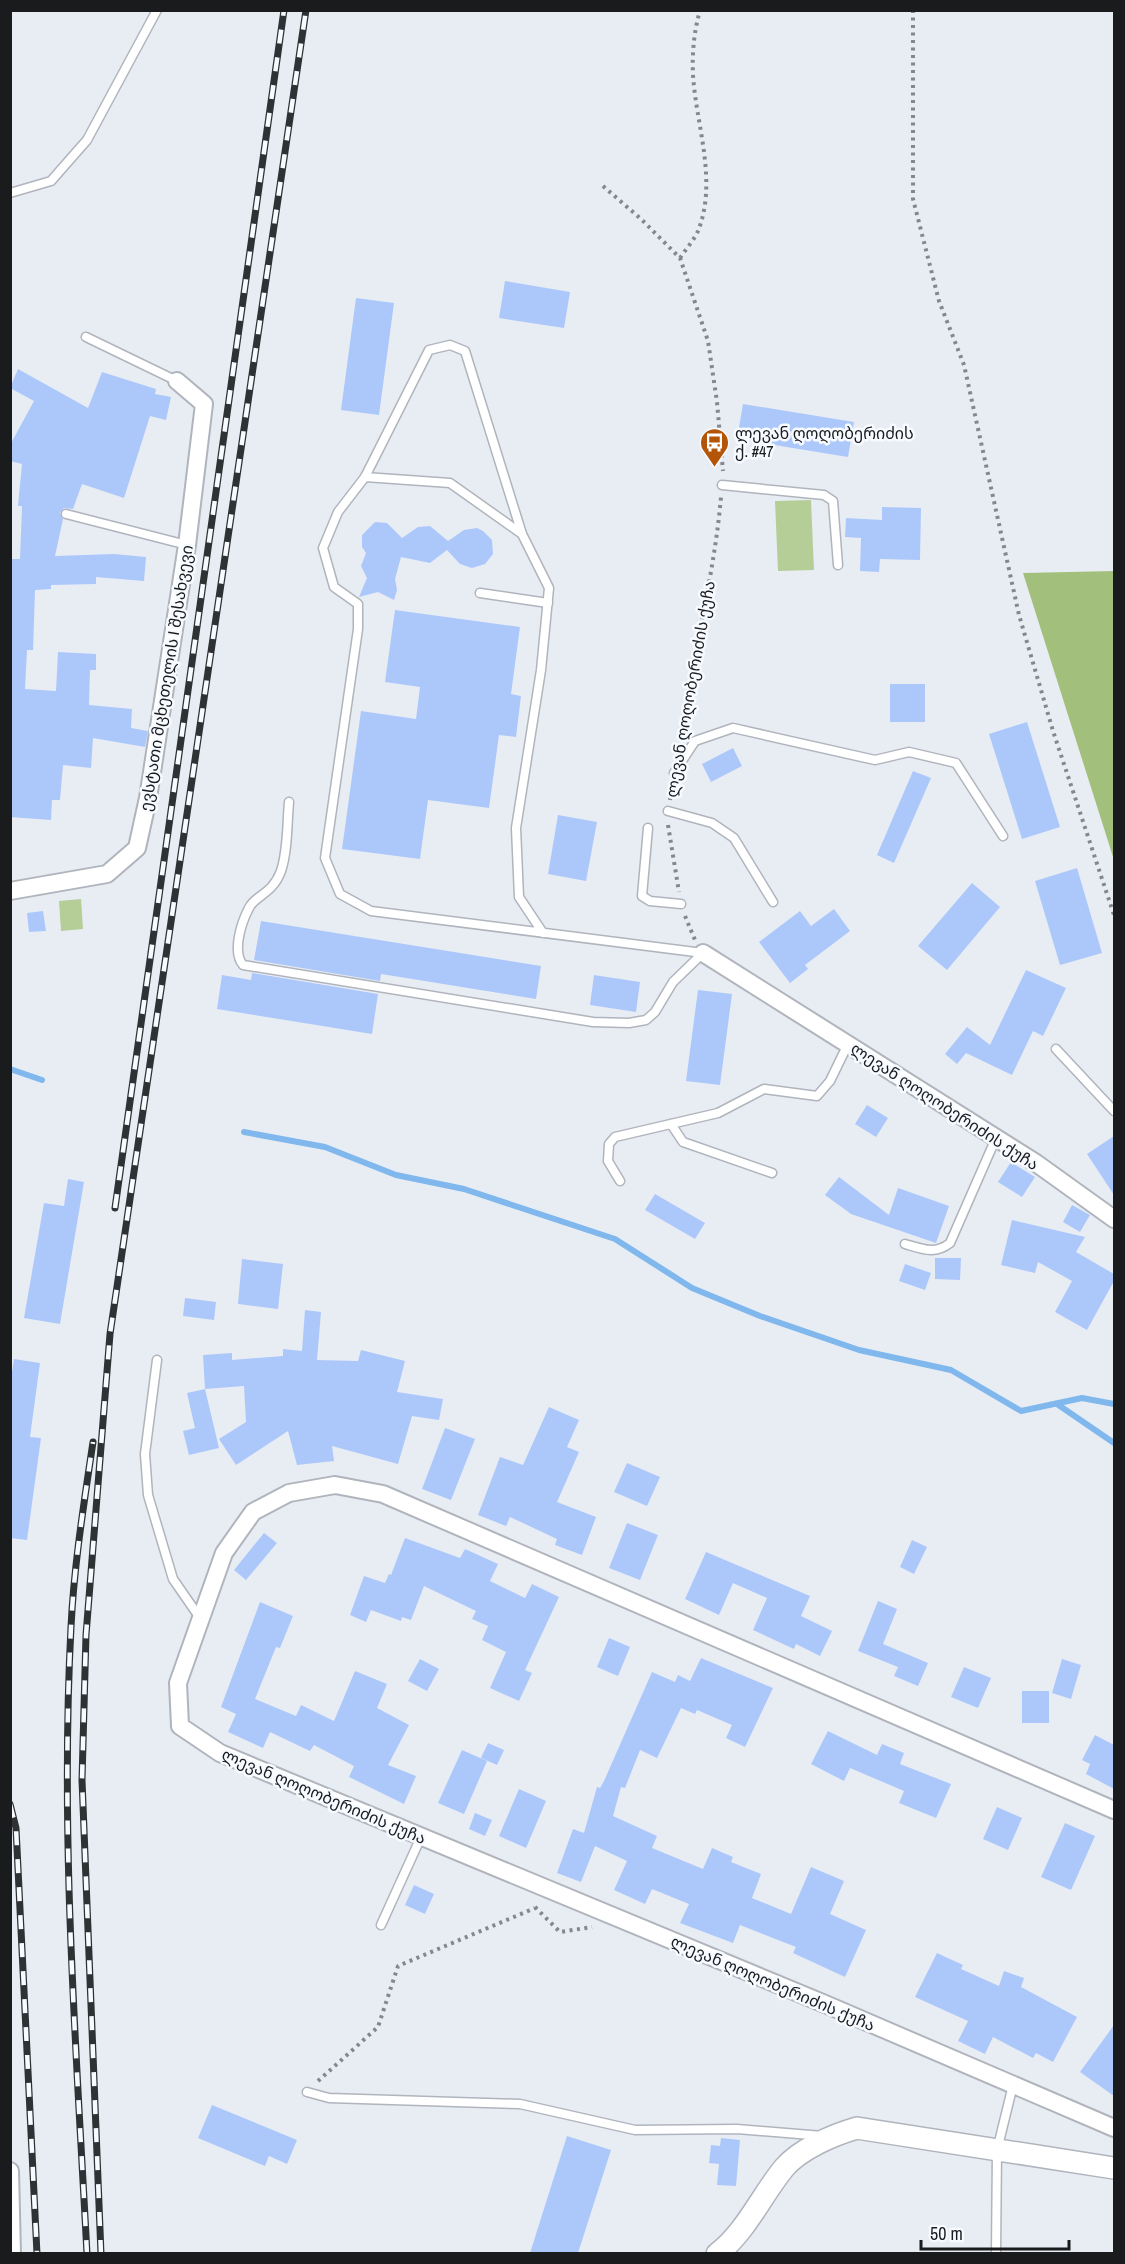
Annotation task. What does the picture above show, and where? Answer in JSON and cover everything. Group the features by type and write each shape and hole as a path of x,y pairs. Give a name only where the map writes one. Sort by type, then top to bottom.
{"street":[{"name":"ევსტათი მცხეთელის I შესახვევი","path":"10,891 107,874 137,848 148,798 187,545 204,404 177,381"},
{"name":"ლევან ღოღობერიძის ქუჩა","path":"703,953 996,1138 1114,1219"},
{"name":"ლევან ღოღობერიძის ქუჩა","path":"1114,1810 383,1494 335,1485 289,1493 253,1512 224,1553 178,1683 180,1726 220,1753 1114,2128"},
{"path":"717,2253 742,2228 786,2166 829,2136 857,2128 1114,2168"},
{"path":"10,2171 12,2253"}],"lane":[{"path":"10,193 51,181 87,140 158,10"},
{"path":"86,337 177,381"},
{"path":"543,933 519,897 516,828 541,670 549,588 522,534 465,351 450,345 429,350 365,477 338,512 322,548 334,587 357,604 358,629 325,858 340,894 371,911 543,933 703,953"},
{"path":"365,477 450,483 522,534"},
{"path":"722,485 824,495 833,501 838,565"},
{"path":"66,514 187,545"},
{"path":"480,593 548,603"},
{"path":"674,773 695,741 733,728 875,760 909,752 956,763 1003,836"},
{"path":"289,802 281,869 273,887 249,906 238,944 238,958 243,965 592,1022 629,1023 646,1020 655,1012 673,982 703,953"},
{"path":"668,811 712,823 734,838 773,902"},
{"path":"648,828 642,896 650,901 681,904"},
{"path":"620,1181 608,1161 609,1144 615,1137 718,1113 764,1089 817,1096 830,1081 848,1044"},
{"path":"1056,1049 1114,1111"},
{"path":"671,1124 682,1142 772,1173"},
{"path":"905,1244 930,1252 943,1249 950,1243 996,1138"},
{"path":"158,1360 145,1454 148,1495 173,1579 200,1619"},
{"path":"381,1925 421,1837"},
{"path":"996,2253 997,2150 1013,2085"},
{"path":"306,2092 329,2098 520,2104 635,2130 737,2129 829,2136"}],"path":[{"path":"680,258 698,231 705,197 705,162 693,76 693,37 700,10"},
{"path":"913,10 915,120 913,199 939,302 964,365 1019,615 1053,731 1114,915"},
{"name":"ლევან ღოღობერიძის ქუჩა","path":"603,186 641,219 680,258 708,341 717,402 722,485 719,529 679,740"},
{"name":"ლევან ღოღობერიძის ქუჩა","path":"674,773 667,820 681,904 691,933 703,953"},
{"path":"306,2092 378,2027 398,1966 535,1908"}],"green space":[{"path":"811,500 814,570 778,571 775,501"},
{"path":"1114,571 1114,860 1023,573"},
{"path":"81,899 83,929 61,931 59,901"}],"building":[{"path":"505,281 570,292 564,328 499,318"},
{"path":"356,298 394,303 379,415 341,410"},
{"path":"18,369 88,408 102,372 156,389 155,394 171,397 166,420 150,416 124,498 82,484 73,509 64,508 60,513 63,519 55,556 114,554 146,557 144,581 96,577 96,584 51,585 51,589 35,590 33,650 27,650 25,689 56,691 58,652 96,654 96,670 90,670 89,705 132,709 131,728 148,731 145,747 93,738 91,768 63,765 60,800 52,800 51,820 10,817 10,559 20,559 22,506 18,506 22,464 10,461 10,445 34,401 10,388"},
{"path":"743,404 854,422 848,457 737,439"},
{"path":"882,507 921,508 920,560 880,559 879,572 860,571 861,538 845,537 846,518 882,520"},
{"path":"375,522 387,523 402,538 418,527 430,526 448,541 464,530 477,528 492,540 493,554 485,564 472,568 460,564 447,550 430,563 401,557 395,579 397,590 394,600 378,592 359,597 367,578 361,566 366,553 362,547 362,535"},
{"path":"395,610 520,627 511,694 521,696 516,737 499,735 489,808 428,800 420,859 342,849 361,711 416,719 420,687 385,682"},
{"path":"890,684 925,684 925,722 890,722"},
{"path":"1027,722 1060,827 1022,839 989,734"},
{"path":"733,748 742,766 711,782 702,764"},
{"path":"913,771 931,778 894,863 877,855"},
{"path":"558,815 597,822 586,881 548,874"},
{"path":"1077,868 1102,953 1060,965 1035,881"},
{"path":"972,883 1000,907 947,970 918,946"},
{"path":"834,909 850,931 805,965 808,969 790,983 759,942 800,911 811,926"},
{"path":"43,911 46,931 29,932 27,913"},
{"path":"261,921 541,966 536,999 381,974 380,981 254,960"},
{"path":"1026,970 1066,988 1043,1036 1033,1031 1012,1075 966,1053 957,1064 945,1054 967,1027 990,1045"},
{"path":"252,973 378,994 372,1034 217,1009 222,975 251,980"},
{"path":"594,975 640,982 636,1012 590,1005"},
{"path":"698,990 732,994 720,1085 686,1081"},
{"path":"867,1105 888,1118 876,1137 855,1124"},
{"path":"1114,1136 1114,1195 1087,1154"},
{"path":"1011,1162 1035,1177 1022,1197 998,1182"},
{"path":"839,1177 889,1215 898,1188 949,1206 936,1243 851,1214 825,1195"},
{"path":"68,1179 84,1182 60,1324 24,1318 44,1203 64,1206"},
{"path":"655,1194 705,1223 695,1239 645,1210"},
{"path":"1072,1205 1090,1215 1080,1232 1063,1222"},
{"path":"1012,1220 1085,1237 1076,1252 1114,1274 1114,1281 1087,1330 1055,1312 1072,1281 1038,1262 1035,1273 1001,1265"},
{"path":"935,1258 961,1258 960,1280 935,1279"},
{"path":"242,1259 283,1264 278,1309 238,1304"},
{"path":"905,1264 931,1273 925,1290 899,1281"},
{"path":"185,1298 216,1302 214,1320 183,1316"},
{"path":"305,1310 321,1312 317,1360 358,1361 361,1350 405,1361 397,1392 443,1399 439,1420 412,1416 398,1464 332,1446 334,1461 297,1465 288,1431 236,1465 219,1439 246,1422 244,1386 205,1389 203,1355 232,1353 232,1360 283,1356 283,1349 302,1351"},
{"path":"14,1359 40,1363 30,1437 41,1438 27,1540 10,1538 10,1385"},
{"path":"205,1389 219,1448 189,1455 183,1431 195,1428 187,1393"},
{"path":"549,1407 579,1420 567,1447 579,1452 557,1502 596,1517 582,1555 555,1545 557,1539 510,1517 506,1526 478,1515 500,1457 523,1465"},
{"path":"445,1428 475,1439 451,1500 422,1489"},
{"path":"627,1463 660,1477 647,1506 614,1492"},
{"path":"627,1523 658,1535 640,1580 609,1568"},
{"path":"264,1533 277,1543 246,1580 234,1570"},
{"path":"405,1538 460,1558 465,1549 498,1564 490,1581 525,1598 532,1584 559,1597 525,1670 532,1673 519,1701 490,1688 506,1652 482,1640 488,1626 472,1619 476,1611 424,1586 411,1620 402,1617 401,1621 371,1610 366,1622 350,1615 364,1576 385,1583 389,1574 391,1575"},
{"path":"912,1540 927,1547 914,1574 900,1567"},
{"path":"706,1552 810,1596 801,1616 832,1631 820,1656 796,1644 794,1649 753,1630 767,1598 733,1583 719,1615 685,1599"},
{"path":"878,1601 897,1609 883,1644 928,1663 918,1686 894,1676 898,1667 858,1651"},
{"path":"260,1602 293,1616 280,1648 276,1647 255,1699 296,1716 301,1705 334,1721 355,1671 387,1684 377,1708 409,1725 388,1765 416,1776 404,1804 349,1777 354,1766 314,1745 310,1751 270,1732 263,1748 228,1732 236,1714 221,1707"},
{"path":"609,1638 630,1647 618,1676 597,1667"},
{"path":"701,1658 773,1688 745,1747 726,1738 732,1725 697,1710 695,1714 681,1708 657,1758 640,1750 625,1788 621,1787 613,1816 657,1836 652,1848 703,1869 712,1848 733,1857 731,1862 761,1874 752,1898 791,1914 811,1867 844,1881 830,1914 866,1930 845,1977 793,1953 796,1947 740,1925 733,1943 680,1923 689,1904 652,1889 645,1904 614,1890 627,1861 595,1846 581,1882 557,1873 573,1829 584,1833 597,1787 600,1788 604,1781 652,1672 675,1682 678,1675 690,1681"},
{"path":"420,1659 439,1669 427,1691 408,1681"},
{"path":"1062,1659 1081,1665 1071,1699 1052,1693"},
{"path":"964,1667 991,1678 978,1708 951,1697"},
{"path":"1022,1691 1049,1691 1049,1723 1022,1723"},
{"path":"828,1731 877,1755 882,1744 904,1753 900,1764 951,1784 936,1818 899,1803 904,1791 850,1768 844,1781 811,1764"},
{"path":"1095,1735 1114,1745 1114,1789 1086,1774 1090,1764 1082,1760"},
{"path":"488,1743 504,1750 497,1765 481,1758"},
{"path":"462,1750 487,1761 464,1814 438,1803"},
{"path":"519,1789 546,1801 526,1848 499,1836"},
{"path":"997,1807 1022,1818 1008,1850 983,1839"},
{"path":"475,1813 492,1820 485,1836 469,1829"},
{"path":"1065,1823 1095,1836 1071,1890 1041,1877"},
{"path":"414,1885 434,1894 425,1914 405,1905"},
{"path":"937,1953 963,1965 961,1969 999,1986 1004,1971 1024,1978 1021,1987 1077,2017 1053,2062 1036,2053 1033,2058 993,2037 985,2054 958,2041 968,2021 915,1997"},
{"path":"1114,2025 1114,2096 1080,2072"},
{"path":"212,2105 297,2140 287,2164 269,2156 265,2166 198,2138"},
{"path":"567,2136 611,2150 578,2253 530,2253"},
{"path":"721,2138 740,2140 736,2186 717,2185 719,2164 709,2163 711,2145 720,2146"}],"waterway":[{"path":"10,1069 42,1080"},
{"path":"244,1132 325,1147 396,1175 464,1189 615,1239 692,1288 760,1316 859,1350 951,1370 1021,1411 1082,1398 1114,1404"},
{"path":"1057,1404 1114,1443"}],"railway":[{"path":"115,1208 284,10"},
{"path":"101,2254 82,1780 86,1635 110,1334 306,10"},
{"path":"87,2254 74,2019 67,1784 72,1604 93,1442"},
{"path":"10,1804 16,1828 37,2254"}],"place":[{"name":"ლევან ღოღობერიძის ქ. #47","path":"714,468"}]}
